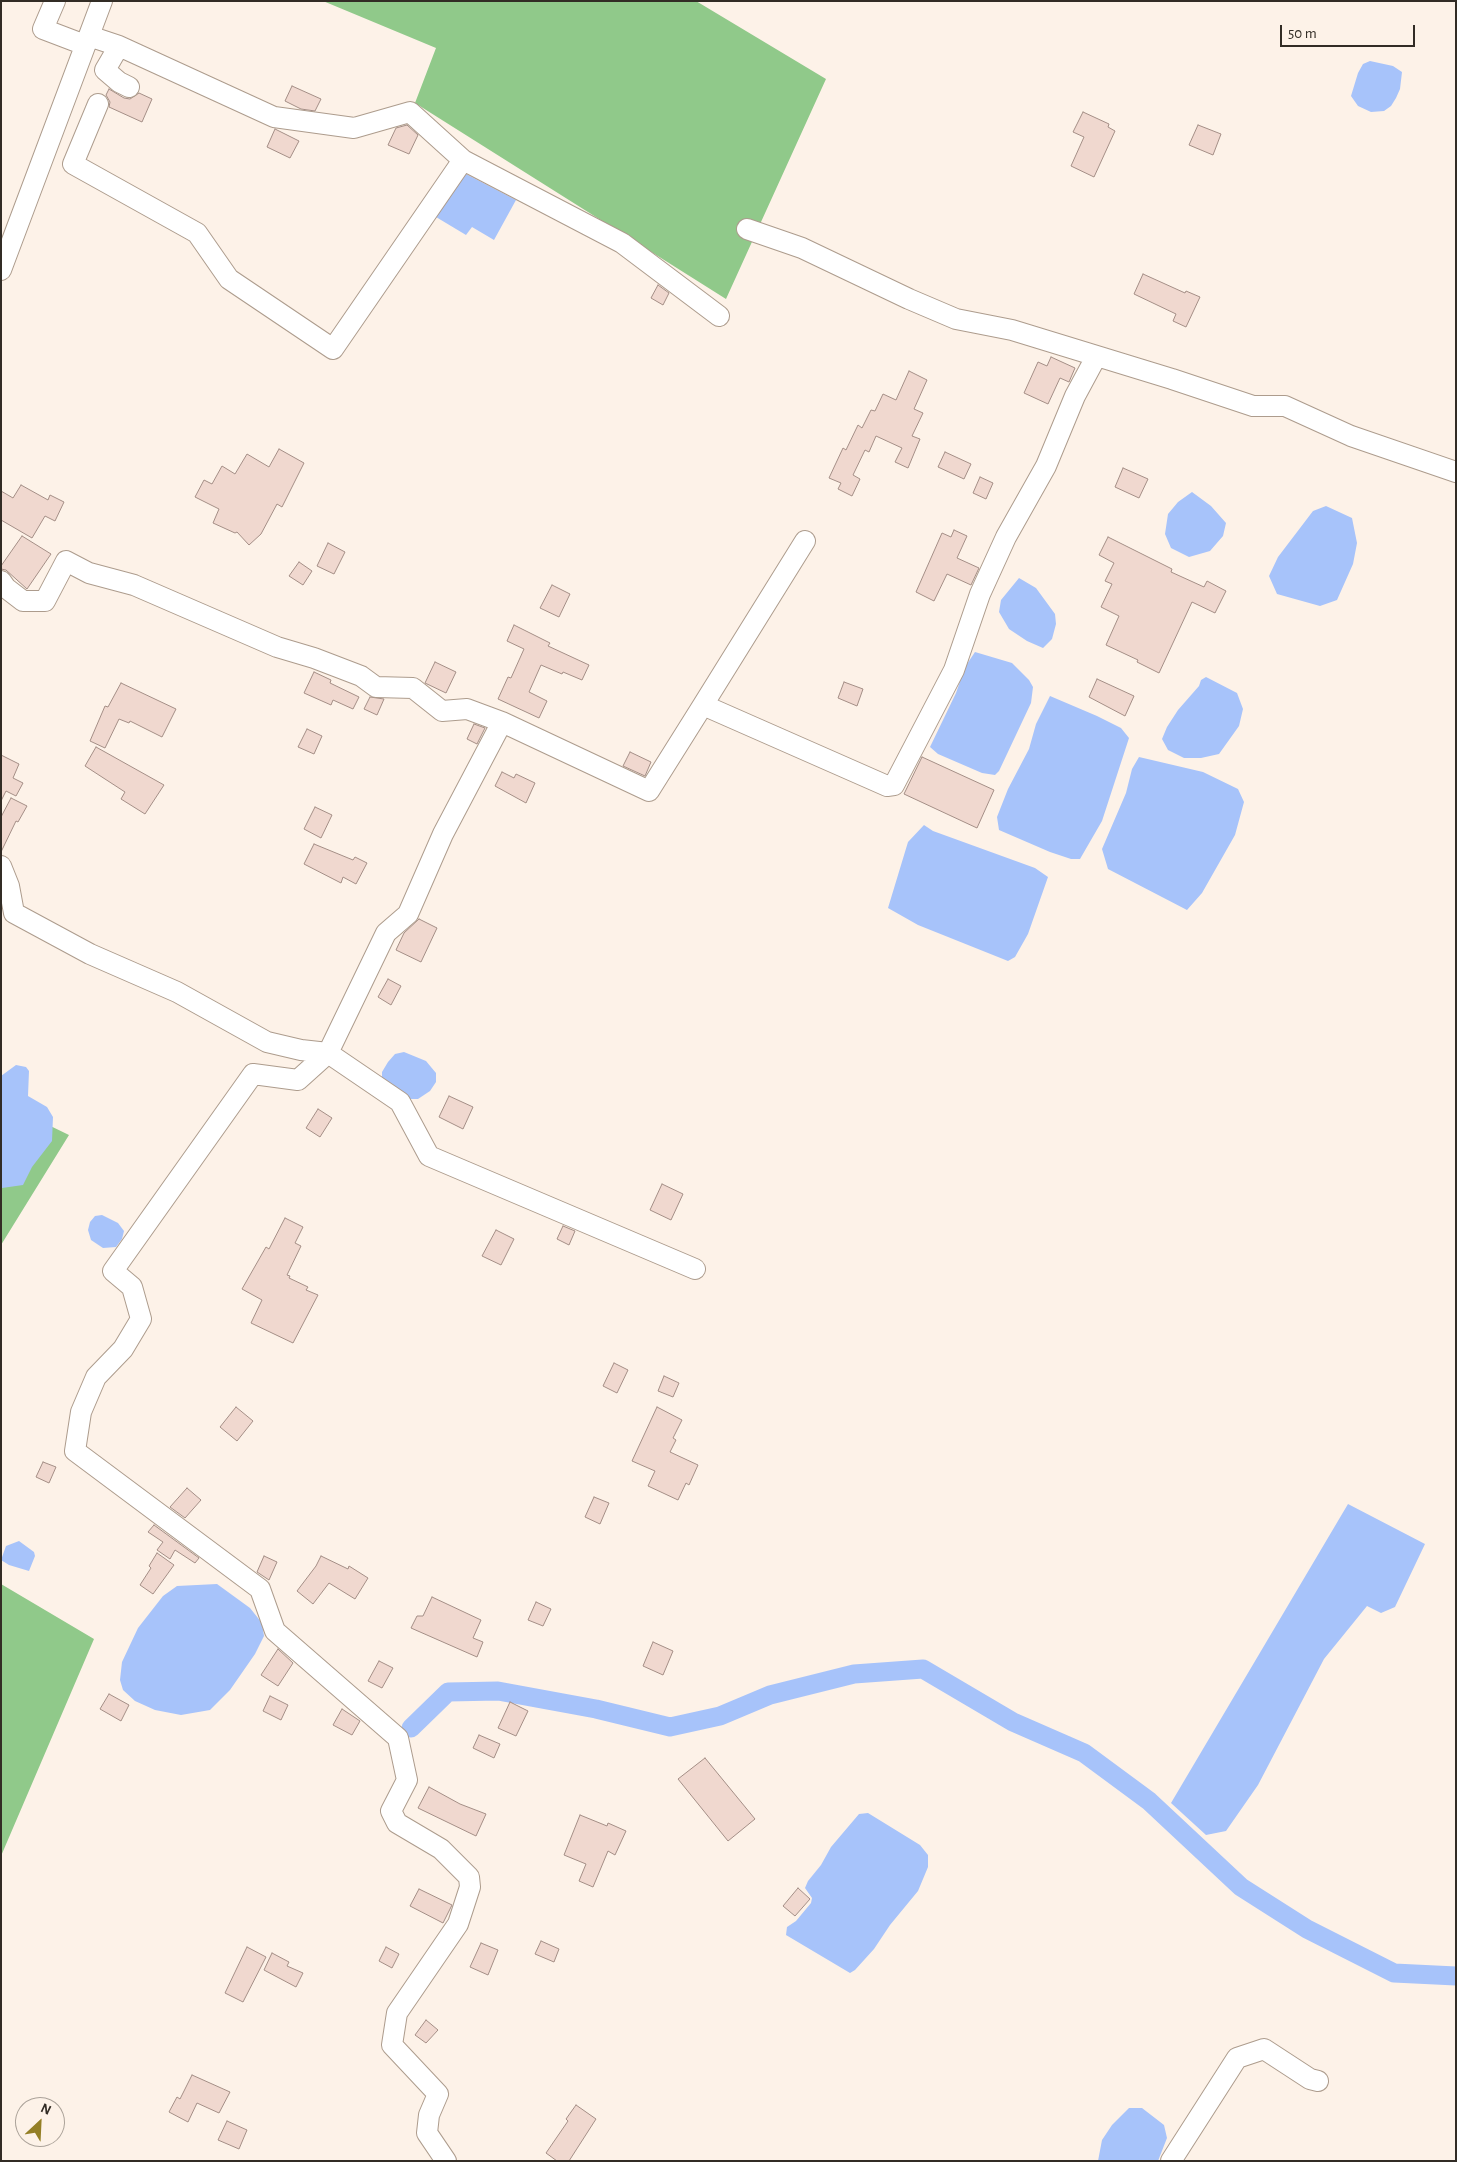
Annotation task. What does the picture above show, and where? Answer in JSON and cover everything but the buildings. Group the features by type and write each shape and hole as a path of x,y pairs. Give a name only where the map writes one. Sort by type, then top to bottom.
{"street":[{"path":"55,1 43,29 87,41 119,46 274,117 354,128 410,112 464,160 622,243 719,316"},
{"path":"1,270 102,1"},
{"path":"119,46 105,70 128,87"},
{"path":"98,104 73,164 197,233 229,279 333,349 464,160"},
{"path":"747,229 802,248 909,300 956,319 1012,330 1253,406 1286,406 1351,436 1456,472"},
{"path":"703,705 887,786 894,785 954,670 980,594 1006,537 1046,466 1075,396 1096,357"},
{"path":"1,581 6,588 23,601 45,601 66,561 89,573 134,585 277,647 314,658 361,676 376,687 413,688 442,711 467,709 502,722 650,791 805,541"},
{"path":"446,2161 428,2133 429,2115 438,2094 392,2045 396,2013 458,1924 470,1887 469,1877 441,1849 397,1823 391,1811 407,1780 398,1738 275,1631 260,1589 75,1451 81,1412 96,1376 124,1349 141,1319 132,1287 113,1270 253,1074 298,1080 328,1053 386,933 408,914 443,834 502,722"},
{"path":"1,866 9,886 14,913 90,954 177,992 224,1020 268,1042 301,1050 328,1053 400,1102 429,1156 695,1269"},
{"path":"1171,2161 1237,2058 1264,2049 1310,2079 1318,2081"}],"green space":[{"path":"323,1 696,1 826,79 726,299 415,103 436,48"},
{"path":"1,1102 69,1135 1,1245"},
{"path":"1,1584 94,1639 1,1856"}],"water":[{"path":"1370,61 1393,66 1402,72 1400,89 1396,98 1391,106 1384,111 1371,112 1358,106 1351,96 1358,73 1363,64"},
{"path":"466,174 516,200 494,240 472,227 466,235 436,217"},
{"path":"1192,492 1211,506 1226,523 1223,536 1210,551 1189,557 1171,548 1165,534 1168,514 1178,502"},
{"path":"1326,506 1352,518 1357,543 1353,564 1337,600 1320,606 1277,594 1269,576 1278,557 1313,511"},
{"path":"1019,578 1036,588 1055,614 1056,624 1052,639 1043,648 1027,641 1009,629 999,612 1001,600"},
{"path":"975,652 1012,663 1029,680 1033,687 1031,703 999,771 995,775 982,773 938,754 930,747 956,693 965,667"},
{"path":"1206,677 1237,693 1243,709 1239,726 1219,754 1201,758 1184,758 1168,750 1162,739 1178,710 1199,686 1201,680"},
{"path":"1050,696 1121,728 1129,738 1102,821 1080,859 1071,859 1050,852 999,830 997,817 1008,789 1029,749 1036,724"},
{"path":"1139,757 1203,772 1238,789 1244,802 1235,835 1202,893 1187,910 1108,869 1102,849 1126,793 1132,769"},
{"path":"924,825 933,831 1035,868 1048,877 1028,934 1015,957 1008,961 918,925 888,908 908,842"},
{"path":"404,1052 426,1061 436,1073 436,1082 430,1091 418,1099 408,1099 382,1078 382,1072 388,1062 395,1054"},
{"path":"16,1065 26,1067 29,1071 28,1096 47,1107 53,1117 52,1141 32,1167 23,1185 2,1188 1,1076"},
{"path":"102,1215 118,1223 124,1231 122,1239 116,1247 103,1248 91,1240 88,1230 90,1222 95,1216"},
{"path":"1348,1504 1425,1544 1395,1607 1381,1613 1367,1606 1324,1659 1258,1785 1226,1831 1206,1835 1171,1803"},
{"path":"19,1541 34,1552 35,1556 29,1571 9,1565 1,1560 6,1546"},
{"path":"217,1584 250,1608 262,1623 264,1636 255,1654 230,1690 210,1710 181,1715 155,1710 135,1701 123,1690 120,1680 122,1662 138,1628 163,1596 177,1586"},
{"path":"868,1813 920,1845 928,1855 928,1867 918,1891 890,1925 874,1949 850,1973 786,1935 787,1927 796,1921 811,1903 812,1898 805,1888 808,1881 821,1865 831,1847 859,1814"},
{"path":"1129,2108 1142,2108 1164,2125 1167,2138 1158,2161 1098,2161 1102,2140 1112,2125"}],"waterway":[{"path":"411,1728 448,1692 498,1691 596,1709 670,1727 720,1716 770,1695 854,1674 923,1669 1013,1722 1084,1753 1149,1801 1241,1887 1307,1929 1394,1973 1456,1976"}]}
